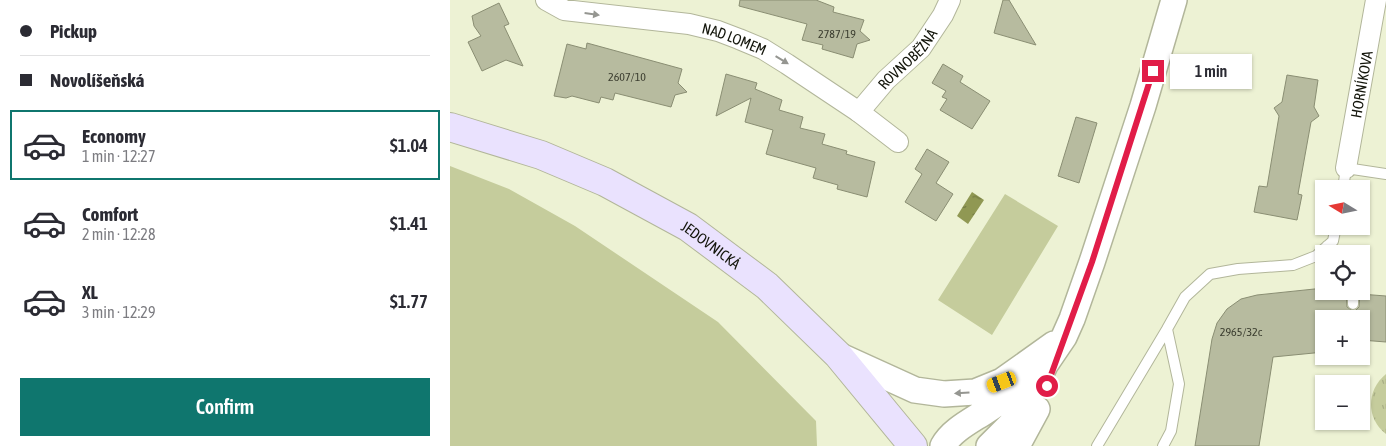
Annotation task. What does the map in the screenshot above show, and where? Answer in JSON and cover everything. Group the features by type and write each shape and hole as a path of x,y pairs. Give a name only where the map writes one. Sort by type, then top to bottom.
{"main road":[{"name":"JEDOVNICKÁ","path":"450,127 541,155 605,182 688,227 766,286 838,355 913,446"}],"street":[{"name":"NAD LOMEM","path":"546,0 564,10 689,24 718,31 763,49 859,112 898,142"},
{"name":"ROVNOBĚŽNÁ","path":"859,112 886,80 921,48 943,15 950,0"},
{"path":"1017,446 1040,404 1079,300 1143,106 1174,0"},
{"name":"HORNÍKOVA","path":"1346,168 1376,0"},
{"path":"838,355 915,390 944,394 975,392 1002,382 1064,337"},
{"path":"989,446 1011,424 1030,397 1044,365 1064,337"},
{"path":"943,446 957,430 1013,392 1044,365"}],"lane":[{"path":"1344,180 1346,168 1386,174"},
{"path":"1097,446 1168,330 1184,297 1210,274 1238,269 1293,265 1315,256"},
{"path":"1164,446 1171,431 1179,384 1168,330"}],"green space":[{"path":"450,166 509,189 575,226 718,322 816,421 817,446 450,446"},
{"path":"1005,194 1058,226 992,335 938,300"},
{"path":"1386,374 1386,434 1375,421 1371,404 1375,388"}],"water":[{"path":"972,192 984,200 968,224 957,216"}],"building":[{"path":"740,0 816,0 834,7 833,12 864,20 860,31 870,40 857,44 853,58 822,49 823,45 802,40 807,24 739,6"},
{"path":"1003,0 1009,0 1036,45 994,33"},
{"path":"499,3 509,24 504,26 523,66 506,60 482,71 468,42 481,36 474,26 472,16"},
{"path":"587,43 682,69 678,83 687,92 675,95 671,107 615,93 613,100 601,97 599,103 572,96 566,98 554,96 567,44 586,49"},
{"path":"943,64 963,76 960,82 990,101 972,129 940,110 947,99 942,97 946,91 932,83"},
{"path":"726,74 757,83 755,89 782,100 779,110 803,117 800,128 825,134 822,144 847,151 846,154 875,162 867,197 837,189 838,185 813,178 816,168 766,154 773,130 745,122 751,98 716,116"},
{"path":"1287,75 1318,80 1314,107 1319,116 1311,122 1298,194 1302,195 1297,220 1254,212 1259,186 1267,187 1279,116 1274,108 1282,102"},
{"path":"1076,117 1097,123 1079,183 1058,176"},
{"path":"927,149 949,162 936,183 953,194 936,221 905,202 922,174 915,169"},
{"path":"1315,289 1315,300 1347,300 1347,307 1352,310 1315,310 1315,353 1273,357 1259,446 1195,446 1212,339 1217,323 1227,309 1241,299 1257,295"},
{"path":"1370,295 1386,296 1386,342 1370,341 1370,310 1356,310 1359,307 1360,300 1370,300"}],"route":[{"path":"1047,386 1092,262 1153,71"}]}
